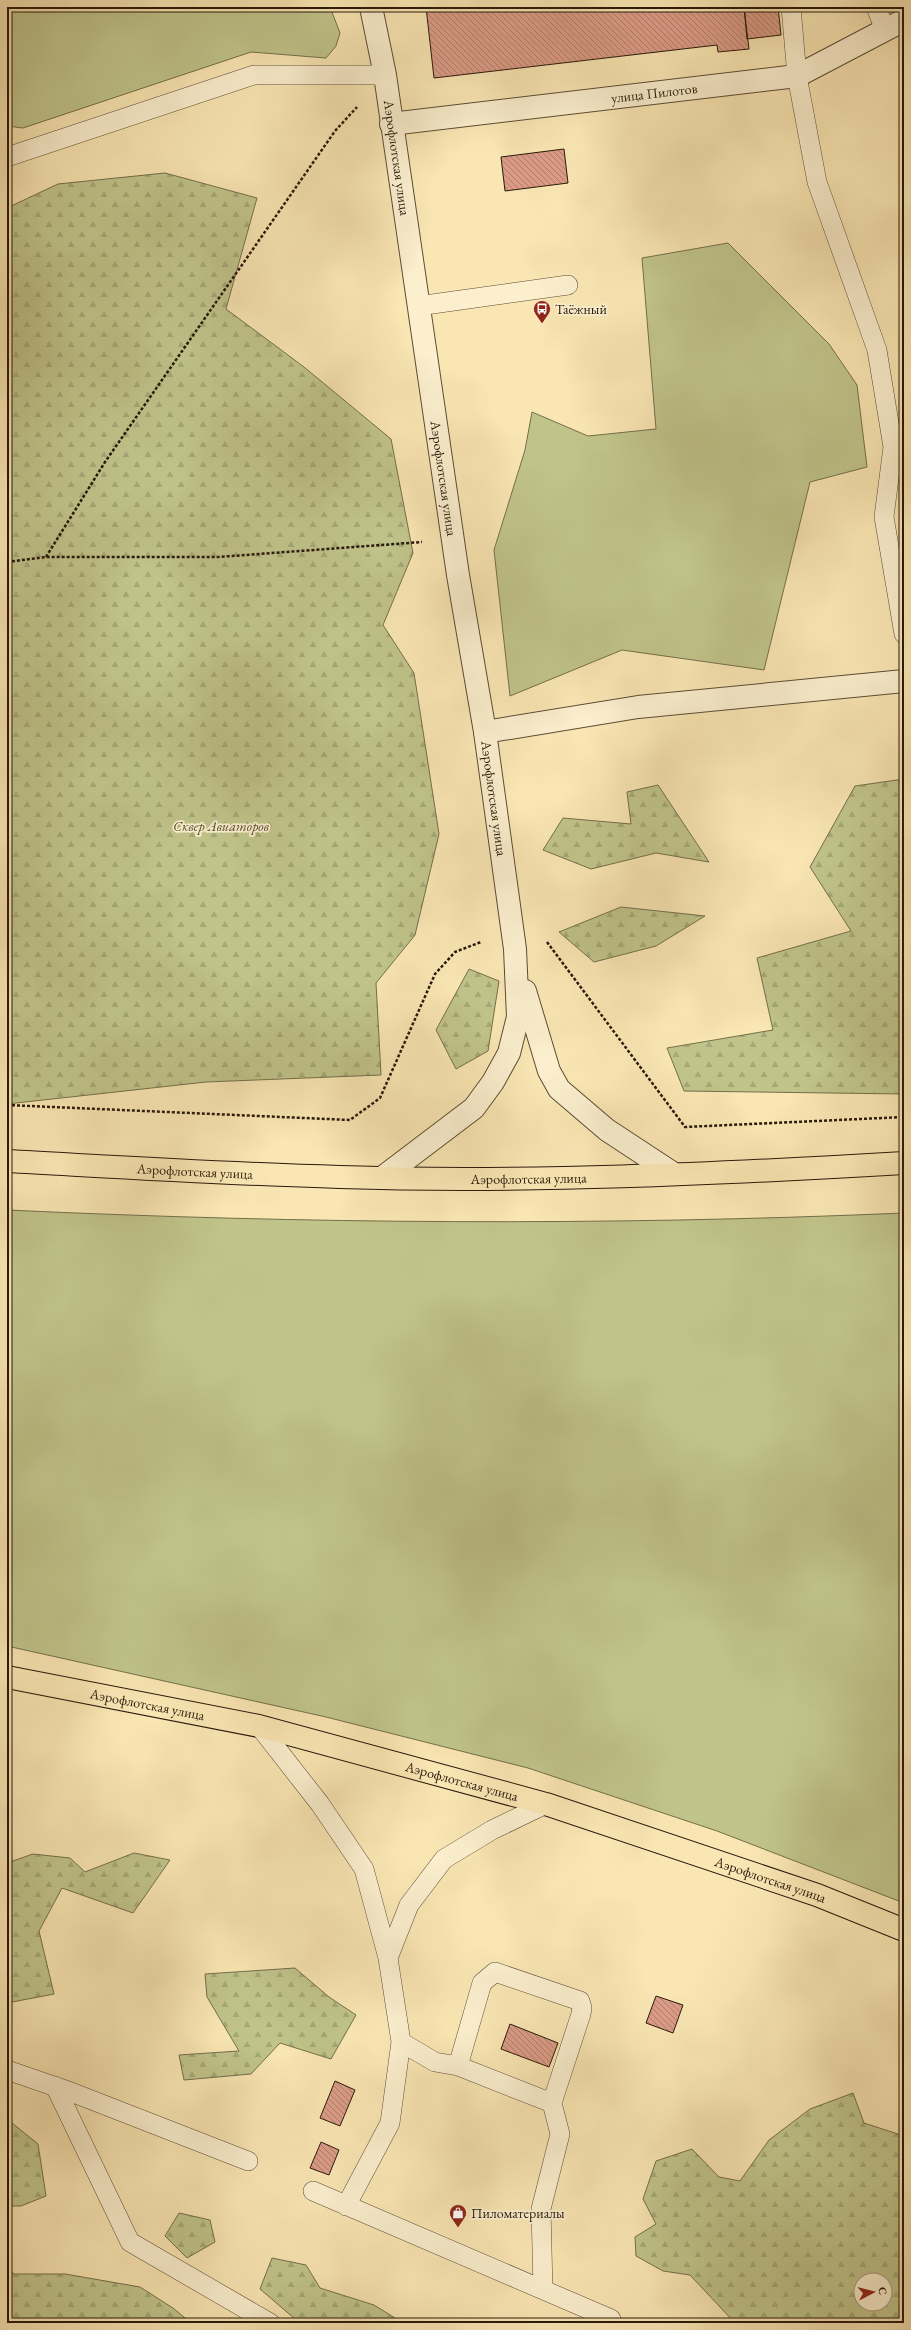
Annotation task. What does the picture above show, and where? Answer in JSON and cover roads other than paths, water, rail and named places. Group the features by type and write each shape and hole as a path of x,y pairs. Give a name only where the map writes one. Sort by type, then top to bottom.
{"main road":[{"name":"Аэрофлотская улица","path":"7,1161 152,1169 383,1177 543,1178 674,1174 904,1163"},
{"name":"Аэрофлотская улица","path":"7,1676 259,1726 546,1804 817,1895 904,1930"}],"street":[{"name":"Аэрофлотская улица","path":"371,7 385,75 458,575 485,732 515,949 518,1017 509,1053 493,1082 474,1108 383,1177"},
{"name":"улица Пилотов","path":"391,124 797,76 895,25"},
{"path":"485,732 638,707 904,680"},
{"name":"Аэрофлотская улица","path":"515,949 542,1053 548,1071 559,1089 607,1130 674,1174"}],"lane":[{"path":"791,7 797,76 818,182 877,350 893,447 884,517 904,634"},
{"path":"876,7 895,25"},
{"path":"7,157 254,75 385,75"},
{"path":"418,306 568,285"},
{"path":"259,1726 320,1804 364,1869 388,1958 401,2042 390,2123 346,2206"},
{"path":"388,1958 409,1905 444,1859 492,1830 546,1804"},
{"path":"458,2066 482,1983 495,1972 580,2001 581,2014 552,2103 560,2134 541,2209 543,2289"},
{"path":"401,2042 435,2062 458,2066 552,2103"},
{"path":"7,2070 55,2086 248,2161"},
{"path":"55,2086 130,2242 270,2323"},
{"path":"313,2191 611,2319"}],"place":[{"name":"Таёжный","path":"542,324"},
{"name":"Пиломатериалы","path":"458,2228"}],"park label":[{"name":"Сквер Авиаторов","path":"221,826"}]}
